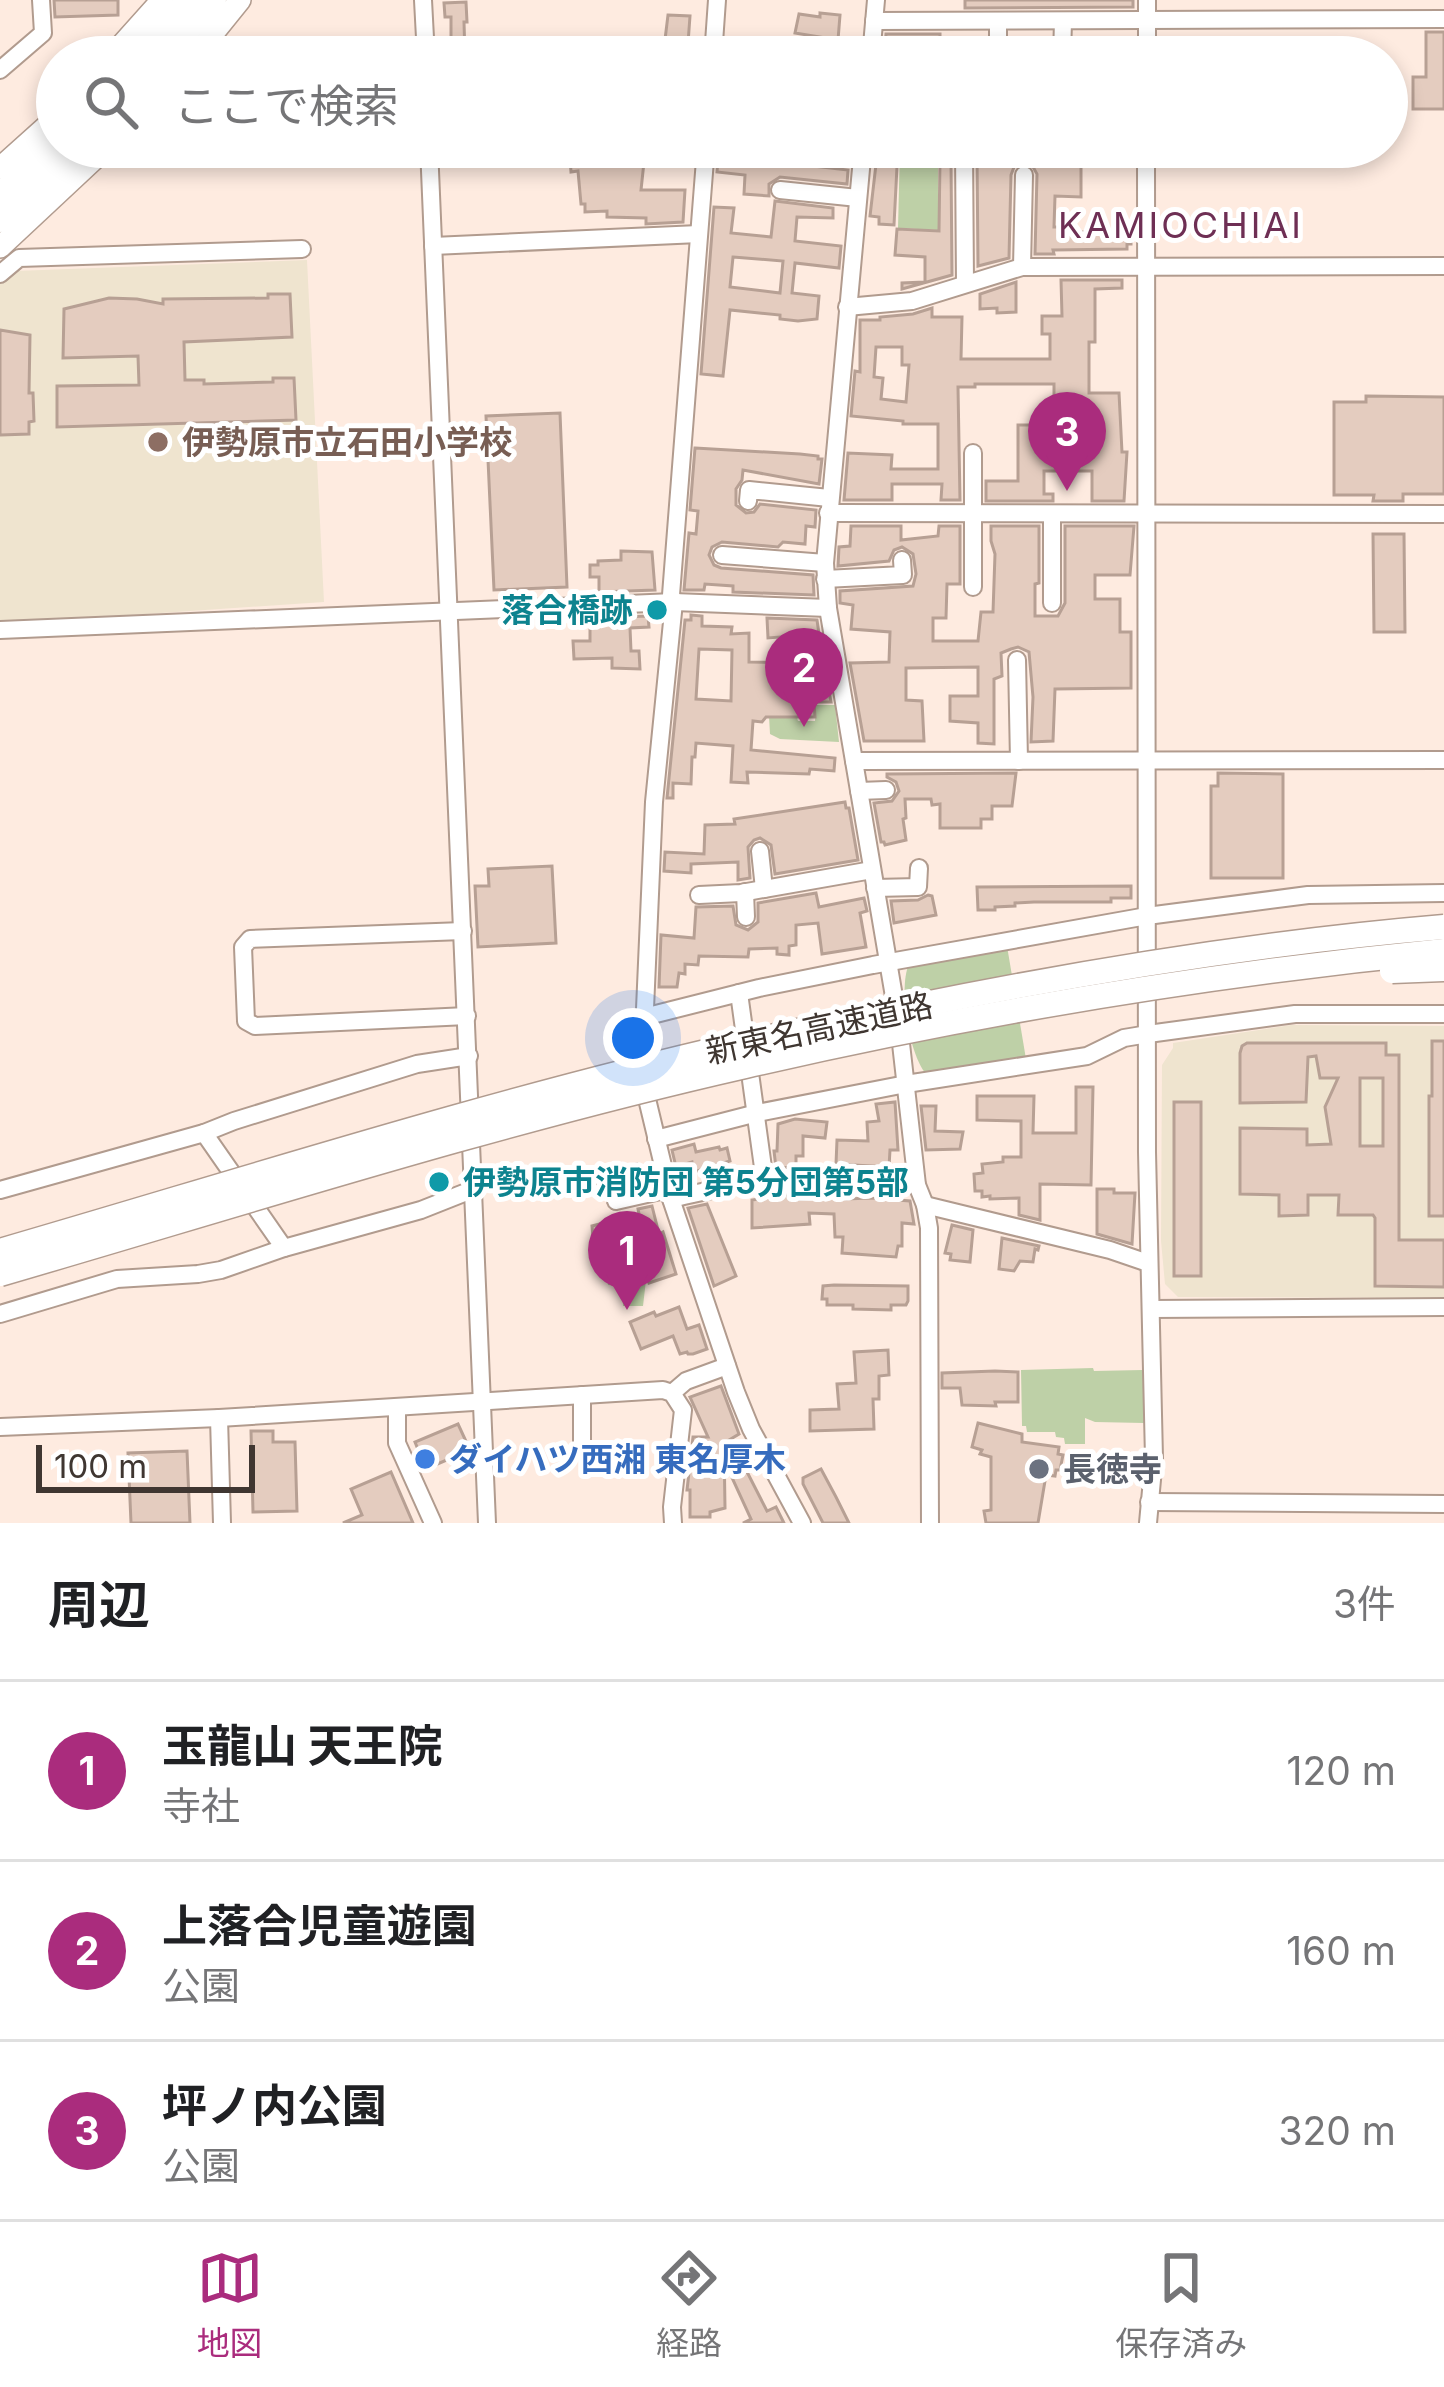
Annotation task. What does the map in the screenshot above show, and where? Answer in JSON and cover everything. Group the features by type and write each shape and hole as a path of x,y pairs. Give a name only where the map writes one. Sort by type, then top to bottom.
{"highway":[{"path":"157,36 188,0"},
{"path":"183,36 214,0"},
{"path":"0,195 36,161"},
{"path":"7,242 64,168"},
{"path":"1273,946 1444,914"},
{"name":"新東名高速道路","path":"0,1251 430,1126 733,1046 1020,986 1273,946 1444,927"},
{"name":"新東名高速道路","path":"0,1274 578,1108 741,1067 998,1013 1444,951"},
{"path":"998,1013 1320,976 1444,969"}],"main road":[{"path":"130,36 162,0"},
{"path":"211,36 240,0"},
{"path":"0,168 36,136"},
{"path":"7,242 85,168"}],"street":[{"path":"40,36 41,0"},
{"path":"423,0 425,36"},
{"path":"714,36 717,0"},
{"path":"873,36 876,0"},
{"path":"1147,0 1147,36"},
{"path":"874,21 1444,19"},
{"path":"998,21 998,36"},
{"path":"1063,21 1063,36"},
{"path":"0,70 36,39"},
{"path":"430,168 488,1523"},
{"path":"704,168 684,406 674,602 654,802 642,1078 670,1194 727,1366 751,1430 802,1523"},
{"path":"861,168 825,571 899,1026 917,1185 929,1228 930,1523"},
{"path":"964,168 964,284"},
{"path":"1146,168 1148,1263 1154,1458 1148,1523"},
{"path":"1022,267 1024,175"},
{"path":"780,190 858,198"},
{"path":"433,246 699,234"},
{"path":"0,274 7,242 302,250"},
{"path":"848,307 912,301 1022,267 1444,266"},
{"path":"973,453 978,587"},
{"path":"749,490 828,505 978,515 1444,514"},
{"path":"1048,594 1052,514"},
{"path":"722,555 825,571 903,574"},
{"path":"0,630 674,602 828,608"},
{"path":"1017,660 1024,683 1019,761"},
{"path":"854,761 1444,760"},
{"path":"859,791 886,790"},
{"path":"760,851 764,889"},
{"path":"699,896 874,879 918,887 919,868"},
{"path":"745,892 746,917"},
{"path":"644,1017 887,962 1147,916 1308,895 1444,893"},
{"path":"463,931 250,939 243,947 246,1021 255,1026 467,1016"},
{"path":"740,993 765,1182"},
{"path":"656,1139 757,1113 906,1084 1087,1056 1148,1034 1295,1014 1444,1014"},
{"path":"0,1190 204,1133 417,1064 469,1056"},
{"path":"204,1133 284,1248"},
{"path":"124,1141 151,1148"},
{"path":"622,1196 828,1179 917,1185"},
{"path":"0,1314 117,1279 221,1270 421,1210 474,1189"},
{"path":"925,1205 1148,1263"},
{"path":"1151,1309 1444,1307"},
{"path":"672,1393 686,1381 727,1366"},
{"path":"0,1427 663,1390 679,1400 683,1410 673,1523"},
{"path":"582,1395 582,1450"},
{"path":"397,1407 397,1443 433,1523"},
{"path":"219,1418 222,1523"},
{"path":"1149,1502 1444,1504"}],"shaded area":[{"name":"伊勢原市立石田小学校","path":"307,260 324,602 0,624 0,283 15,271"},
{"path":"1291,1025 1444,1026 1444,1298 1178,1297 1165,1284 1162,1065 1173,1043"}],"green space":[{"path":"899,168 938,168 938,230 898,228"},
{"path":"779,703 779,718 798,721 815,721 816,705 835,705 839,742 780,739 770,734 769,716"},
{"path":"1007,946 1026,1059 926,1074 907,1020 909,964"},
{"path":"633,1243 634,1250 639,1250 640,1279 646,1280 643,1306 623,1306 622,1286 608,1285 604,1244"},
{"path":"1021,1370 1143,1370 1144,1423 1085,1418 1085,1444 1065,1444 1055,1432 1027,1432 1022,1426"}],"building":[{"path":"54,0 118,0 118,15 55,17"},
{"path":"965,0 1133,0 1133,7 965,8"},
{"path":"466,2 464,36 451,36 451,17 445,17 444,3"},
{"path":"820,13 840,15 838,36 795,33 799,14 820,17"},
{"path":"668,15 690,16 689,36 665,36"},
{"path":"1426,32 1444,32 1444,109 1413,109 1413,77 1426,77"},
{"path":"886,34 940,34 940,36"},
{"path":"571,168 643,168 641,190 685,190 683,222 646,224 646,218 585,212 578,171"},
{"path":"717,168 848,170 847,184 780,177 769,184 769,196 744,194 745,175 717,172"},
{"path":"876,168 897,168 894,225 879,224 879,217 870,216"},
{"path":"940,168 951,168 952,275 902,289 902,283 925,282 925,257 895,255 897,229 939,231"},
{"path":"977,168 1014,168 1009,258 978,266"},
{"path":"1034,168 1081,168 1081,197 1055,196 1054,227 1073,227 1073,232 1131,232 1131,244 1127,249 1035,254"},
{"path":"775,201 833,208 833,218 797,217 795,241 841,246 839,268 795,263 792,293 819,296 817,319 798,321 730,310 723,376 701,374 714,207 734,208 731,233 771,237","holes":["733,257 783,261 780,293 730,287"]},
{"path":"1061,280 1122,280 1122,288 1095,289 1089,393 1119,393 1122,452 1127,452 1124,501 1092,501 1092,471 1044,471 1044,494 1053,494 1053,501 986,501 986,481 1018,481 1018,425 1034,425 1034,416 1054,416 1054,384 958,387 960,500 941,500 942,484 892,484 892,500 844,500 848,453 892,455 891,469 938,469 938,424 851,416 855,371 860,372 860,320 932,308 932,317 962,317 961,359 1050,359 1050,334 1042,334 1042,316 1062,316","holes":["876,347 902,347 902,365 909,365 906,402 881,399 883,378 874,377"]},
{"path":"1016,282 1016,312 980,309 980,294"},
{"path":"268,294 290,294 292,337 184,342 185,380 204,380 204,384 294,378 296,420 57,427 57,386 139,385 138,356 63,358 64,309 109,298 163,304 163,299 268,298"},
{"path":"0,330 30,335 29,393 33,393 34,421 29,422 29,434 0,435"},
{"path":"1366,396 1444,397 1444,494 1403,494 1403,501 1334,495 1334,402 1366,402"},
{"path":"560,413 567,587 494,590 486,416"},
{"path":"695,448 822,459 819,484 743,470 736,489 736,505 746,513 760,504 816,510 815,527 806,526 805,544 783,542 778,547 722,542 709,555 721,568 813,575 814,595 733,592 733,586 705,584 704,590 684,590 689,533 696,534 698,511 690,510"},
{"path":"851,526 901,526 901,540 938,536 939,526 960,526 960,584 947,584 946,618 933,618 933,641 978,641 981,612 993,612 991,526 1039,526 1035,616 1058,616 1065,603 1065,526 1134,526 1130,575 1095,575 1095,599 1120,599 1120,632 1131,632 1131,688 1055,689 1053,741 1031,742 1029,652 1011,649 1001,653 1002,676 994,679 994,744 978,743 978,723 950,721 950,696 978,696 978,667 906,668 906,700 922,701 924,741 864,741 850,663 889,662 890,632 851,629 853,605 840,603 840,591 913,586 916,574 913,554 902,547 894,550 889,561 838,566 839,547 850,546"},
{"path":"1373,534 1404,534 1405,632 1374,632"},
{"path":"621,551 652,552 655,590 599,592 599,577 590,577 590,565 621,560"},
{"path":"691,615 702,616 702,626 732,627 731,634 749,633 749,662 824,663 831,702 814,702 815,717 753,721 751,750 835,758 834,771 747,772 748,783 731,782 733,746 696,743 691,784 673,783 673,798 667,798 685,620 691,620","holes":["699,649 732,650 731,701 696,699"]},
{"path":"648,616 649,627 630,628 631,651 639,651 640,669 612,668 612,658 574,659 573,641 590,641 590,618"},
{"path":"767,618 817,620 819,634 768,638"},
{"path":"1016,773 1012,806 992,806 992,819 981,819 981,828 940,828 940,804 932,805 931,799 905,799 906,840 881,842 874,803 892,801 899,791 887,774"},
{"path":"1218,773 1283,774 1283,878 1211,878 1211,786 1218,786"},
{"path":"845,802 858,860 775,874 771,845 760,838 748,847 750,878 738,880 738,862 691,864 691,873 664,871 665,852 704,854 705,825 735,824 734,819"},
{"path":"552,866 556,943 478,947 475,886 489,886 488,869"},
{"path":"1131,886 1131,898 1111,898 1111,902 1015,903 978,910 977,887"},
{"path":"816,893 819,907 864,898 867,911 860,913 866,947 822,954 818,923 796,925 796,945 789,946 789,955 777,954 777,948 749,949 748,957 699,956 698,965 685,964 677,987 659,987 661,935 694,938 696,907 733,906 736,925 748,930 758,922 758,903"},
{"path":"928,895 936,915 894,923 891,901"},
{"path":"1432,1041 1444,1041 1444,1216 1429,1216"},
{"path":"1247,1043 1386,1043 1386,1055 1399,1055 1399,1240 1444,1240 1444,1287 1375,1286 1375,1218 1338,1215 1339,1195 1308,1195 1308,1215 1279,1216 1279,1195 1240,1194 1240,1128 1307,1129 1307,1145 1331,1144 1325,1107 1338,1078 1320,1078 1316,1056 1308,1057 1306,1102 1240,1103 1240,1053","holes":["1360,1078 1383,1078 1383,1146 1360,1146"]},
{"path":"1076,1087 1093,1087 1091,1185 1040,1184 1040,1220 1019,1215 1019,1198 990,1199 975,1191 974,1174 983,1173 982,1164 1021,1157 1021,1121 977,1120 977,1096 1034,1096 1033,1133 1076,1133"},
{"path":"895,1102 898,1150 890,1150 889,1167 836,1164 837,1140 868,1141 867,1122 879,1121 876,1104"},
{"path":"1174,1102 1201,1102 1201,1276 1174,1276"},
{"path":"921,1106 936,1106 935,1131 963,1132 960,1149 926,1150"},
{"path":"795,1119 827,1122 825,1138 803,1136 803,1156 796,1156 796,1167 776,1168 778,1124"},
{"path":"694,1144 696,1152 727,1148 730,1161 694,1172 692,1162 676,1167 672,1150"},
{"path":"637,1164 642,1181 598,1195 594,1174"},
{"path":"1097,1189 1135,1193 1132,1244 1097,1234"},
{"path":"814,1193 910,1201 914,1224 902,1223 902,1246 896,1257 842,1253 843,1237 835,1237 834,1214 809,1213 810,1224 752,1228 752,1200 791,1194 792,1200 813,1198"},
{"path":"707,1204 736,1276 714,1286 688,1208"},
{"path":"652,1206 676,1274 649,1283 645,1269 650,1268 638,1231 593,1238 592,1226"},
{"path":"952,1225 973,1230 970,1262 950,1260 951,1254 945,1253"},
{"path":"1002,1238 1039,1246 1033,1262 1020,1261 1014,1271 999,1269"},
{"path":"823,1286 908,1286 908,1301 891,1305 891,1310 827,1305 827,1299 822,1299"},
{"path":"679,1307 687,1329 699,1325 707,1349 680,1354 673,1336 641,1349 630,1322"},
{"path":"888,1350 889,1375 879,1376 879,1399 873,1399 874,1429 810,1431 810,1410 839,1409 837,1384 856,1383 854,1352"},
{"path":"1018,1372 1018,1402 962,1405 960,1388 942,1388 942,1373"},
{"path":"721,1386 739,1434 724,1443 725,1508 710,1512 710,1517 690,1517 687,1490 693,1437 708,1437 690,1397"},
{"path":"978,1423 1022,1434 1022,1442 1059,1447 1058,1454 1063,1455 1060,1470 1055,1476 1046,1475 1038,1523 986,1523 984,1511 991,1510 991,1457 972,1447"},
{"path":"458,1424 470,1450 426,1469 415,1442"},
{"path":"251,1431 273,1431 273,1442 295,1442 297,1511 253,1512"},
{"path":"187,1451 190,1523 131,1523 128,1453"},
{"path":"742,1462 767,1511 776,1507 784,1523 743,1523 751,1519 728,1469"},
{"path":"821,1469 849,1523 823,1523 803,1484 803,1478"},
{"path":"391,1472 413,1523 343,1523 362,1515 351,1489"}],"place":[{"name":"伊勢原市立石田小学校","path":"158,442"},
{"name":"坪ノ内公園","path":"1067,491"},
{"name":"落合橋跡","path":"657,610"},
{"name":"上落合児童遊園","path":"804,727"},
{"name":"伊勢原市消防団 第5分団第5部","path":"439,1182"},
{"name":"玉龍山 天王院","path":"627,1310"},
{"name":"ダイハツ西湘 東名厚木","path":"425,1459"},
{"name":"長徳寺","path":"1039,1469"}],"district":[{"name":"KAMIOCHIAI","path":"1181,225"}]}
